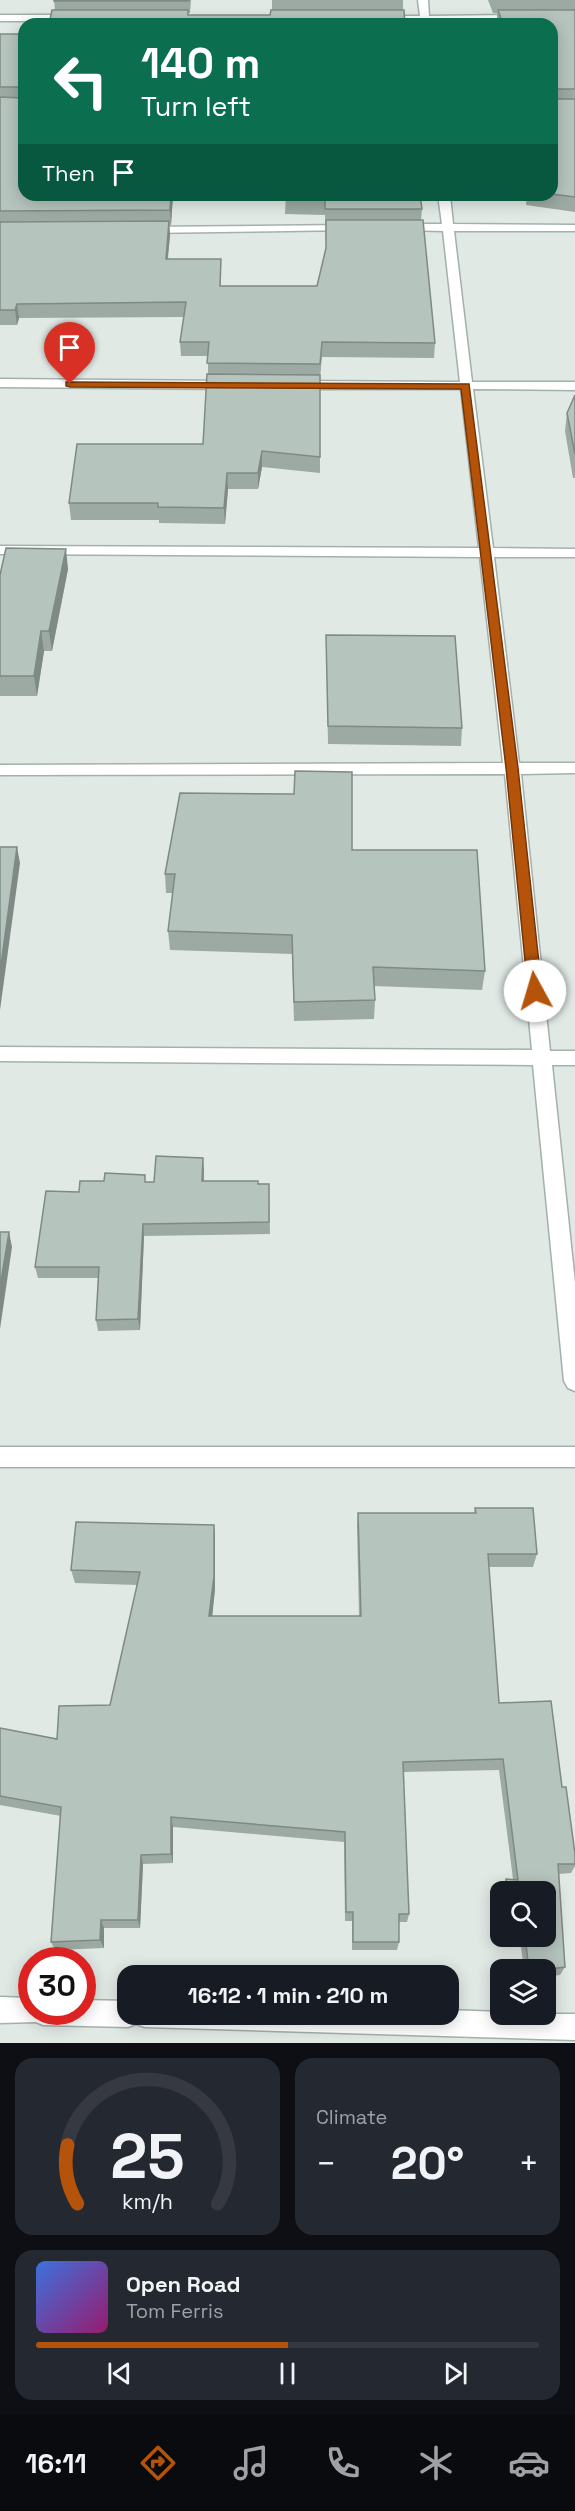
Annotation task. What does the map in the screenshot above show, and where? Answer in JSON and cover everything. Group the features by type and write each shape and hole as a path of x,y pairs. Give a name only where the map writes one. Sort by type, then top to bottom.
{"street":[{"path":"423,0 425,18"},
{"path":"0,18 83,18"},
{"path":"444,201 512,768 575,1381"},
{"path":"129,230 364,228"},
{"path":"388,228 575,228"},
{"path":"0,384 239,385"},
{"path":"286,385 575,386"},
{"path":"0,550 575,553"},
{"path":"0,770 575,768"},
{"path":"0,1054 575,1058"},
{"path":"0,1457 575,1457"},
{"path":"0,2010 18,2011"},
{"path":"96,2013 117,2014"},
{"path":"459,2023 575,2027"}],"building":[{"path":"189,0 189,1 54,1"},
{"path":"52,10 188,10 188,15 270,15 271,10 404,10 405,18 50,18"},
{"path":"498,10 575,10 575,89 558,89 558,18 501,18"},
{"path":"0,34 18,34 18,87 0,87"},
{"path":"0,97 18,98 18,201 171,201 170,210 0,211"},
{"path":"558,99 575,99 575,197 558,195"},
{"path":"325,201 421,201 422,209 325,209"},
{"path":"326,220 423,220 435,343 322,342 320,364 207,363 209,342 180,342 186,302 17,304 15,310 0,310 0,222 169,221 166,259 221,259 220,286 317,286 326,248"},
{"path":"207,374 320,375 320,457 262,451 258,473 227,473 224,508 158,507 158,503 69,503 77,444 203,444"},
{"path":"575,395 575,454 567,413"},
{"path":"6,548 66,549 49,631 41,631 34,676 0,676 0,575"},
{"path":"326,635 455,636 462,728 328,726"},
{"path":"295,771 352,772 352,850 477,850 485,971 373,967 375,1000 294,1002 292,935 168,931 175,874 165,874 180,793 294,794"},
{"path":"0,847 17,847 0,972"},
{"path":"156,1156 203,1158 202,1181 258,1181 258,1184 269,1184 269,1222 143,1224 138,1319 96,1320 99,1267 35,1267 46,1191 79,1192 80,1181 104,1181 105,1173 145,1175 145,1182 154,1182"},
{"path":"0,1232 9,1232 0,1287"},
{"path":"475,1508 533,1508 537,1554 488,1554 499,1703 551,1701 562,1787 566,1787 575,1854 575,1864 558,1864 565,1967 556,1968 556,1959 528,1959 526,1947 556,1947 556,1881 506,1881 506,1879 518,1880 503,1759 403,1762 409,1914 399,1914 399,1942 353,1942 353,1912 346,1912 345,1832 171,1817 171,1854 141,1855 138,1920 101,1920 100,1940 51,1942 61,1807 0,1796 0,1728 57,1739 59,1706 110,1705 140,1572 71,1570 76,1522 214,1525 214,1576 209,1616 361,1616 358,1513 476,1513"}],"route":[{"path":"70,384 465,386 512,768 535,991"}]}
